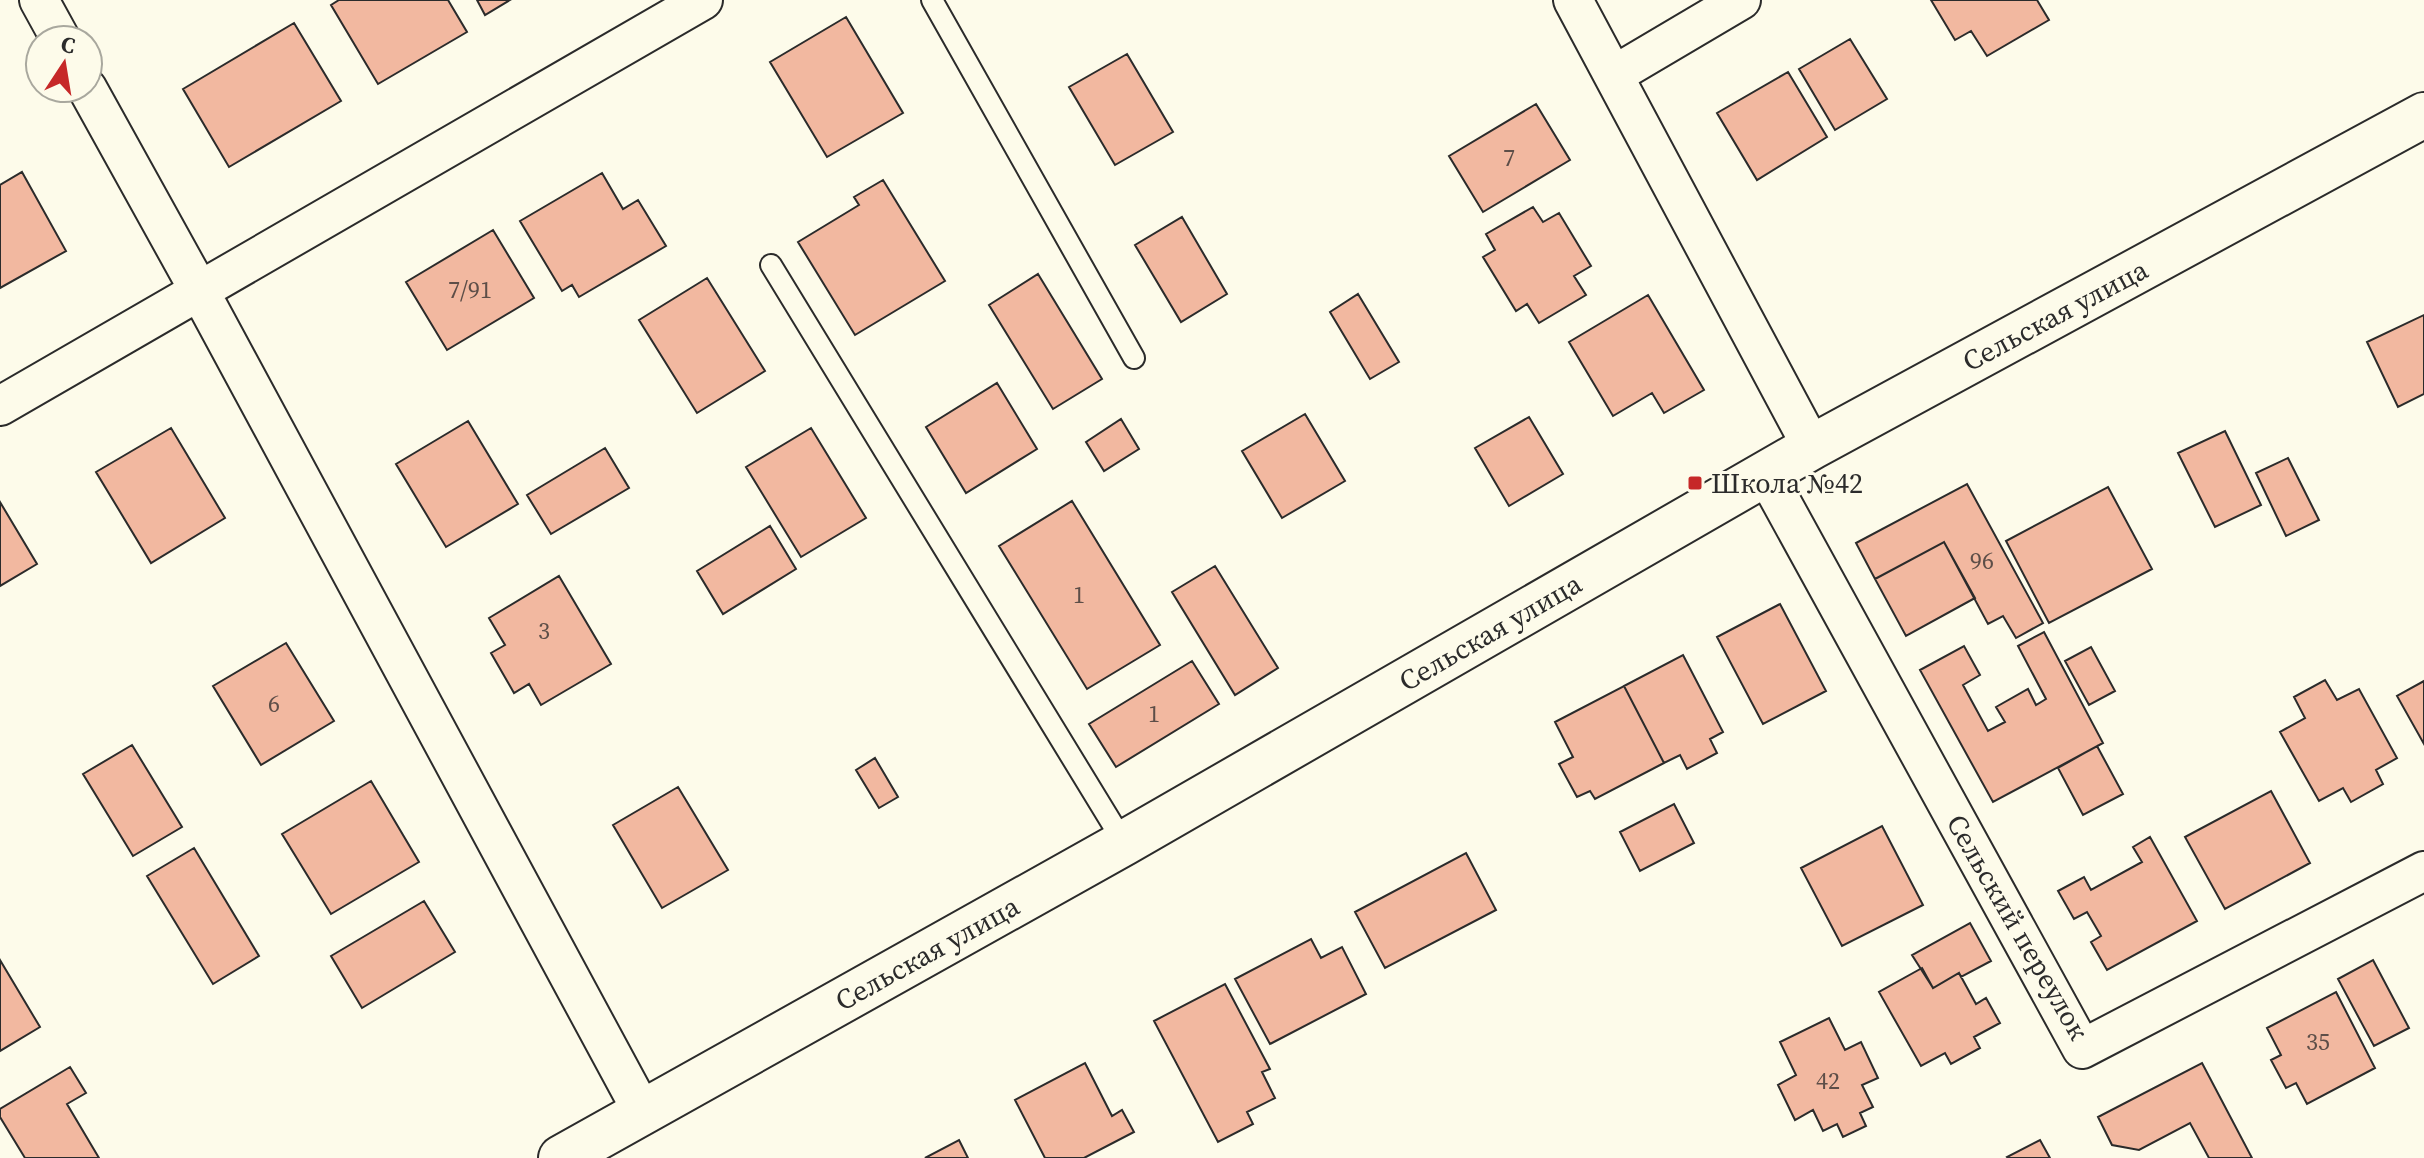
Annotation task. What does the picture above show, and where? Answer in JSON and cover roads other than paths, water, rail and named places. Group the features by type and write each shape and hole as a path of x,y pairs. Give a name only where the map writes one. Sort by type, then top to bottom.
{"main road":[{"name":"Сельская улица","path":"561,1158 1124,843 1812,447 2424,115"}],"street":[{"path":"39,0 52,24"},
{"path":"0,406 703,0"},
{"path":"1573,0 1812,447"},
{"path":"1614,75 1741,0"},
{"path":"96,104 642,1111"},
{"name":"Сельский переулок","path":"1766,474 2082,1049 2424,871"}],"lane":[{"path":"932,0 1134,358"},
{"path":"771,265 1124,843"}],"place":[{"name":"Школа №42","path":"1695,483"}]}
